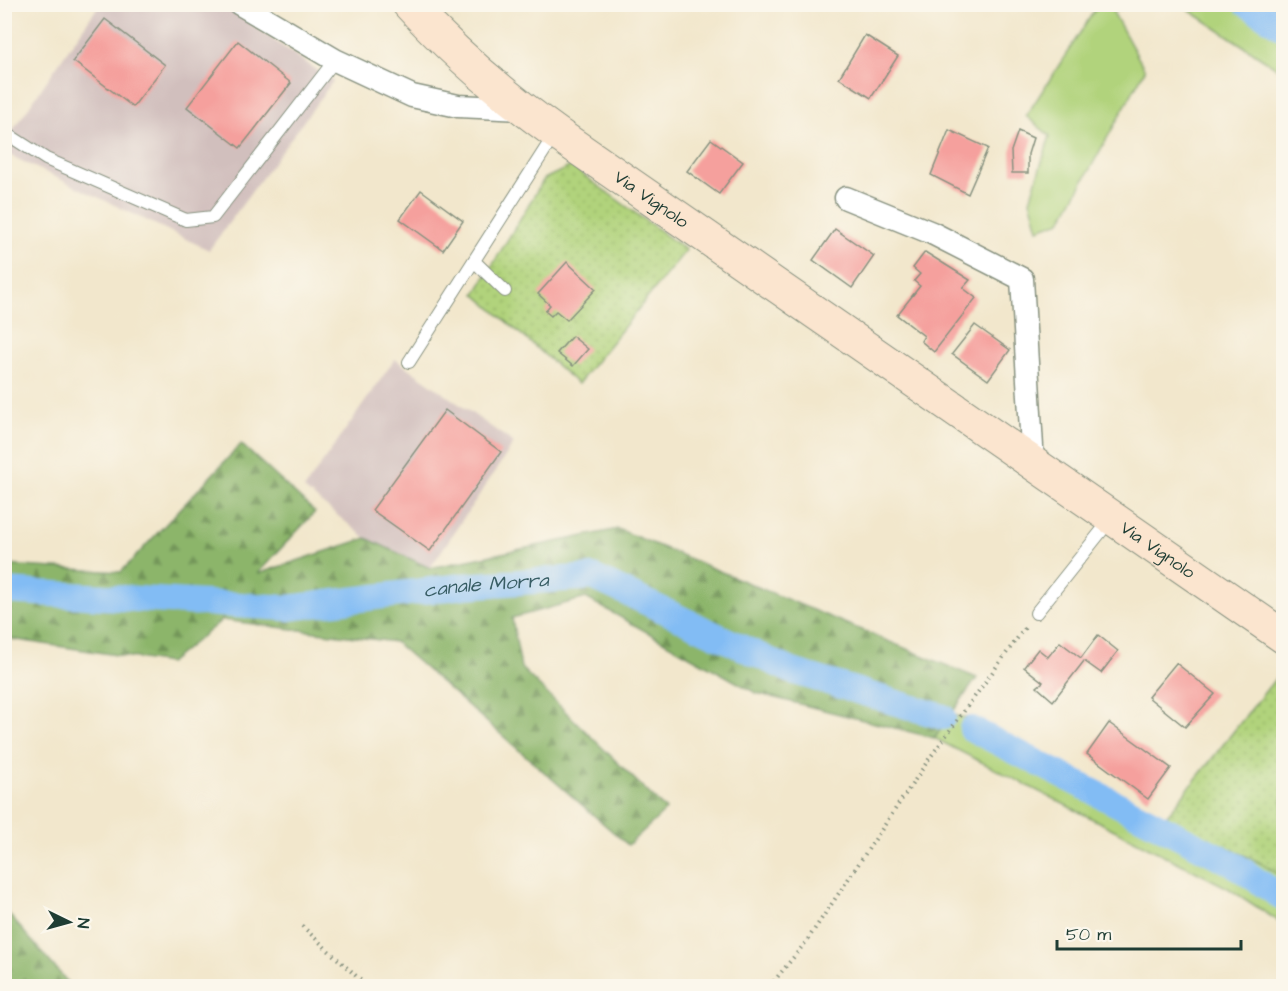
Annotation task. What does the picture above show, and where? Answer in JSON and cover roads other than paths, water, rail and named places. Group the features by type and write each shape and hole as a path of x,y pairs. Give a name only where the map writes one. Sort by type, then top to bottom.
{"main road":[{"name":"Via Vignolo","path":"409,4 456,51 523,109 556,133 1284,637"}],"street":[{"path":"240,4 335,60 412,96 458,106 523,109"},
{"path":"846,198 932,232 1022,279 1033,464"}],"lane":[{"path":"4,132 46,159 186,220 213,217 335,60"},
{"path":"409,362 556,133"},
{"path":"474,261 505,291"},
{"path":"1036,613 1112,518"}],"waterway":[{"path":"1247,4 1284,28"},
{"name":"canale Morra","path":"4,591 288,608 463,586 593,577 792,671 943,717"},
{"path":"972,729 1235,865 1284,899"}]}
